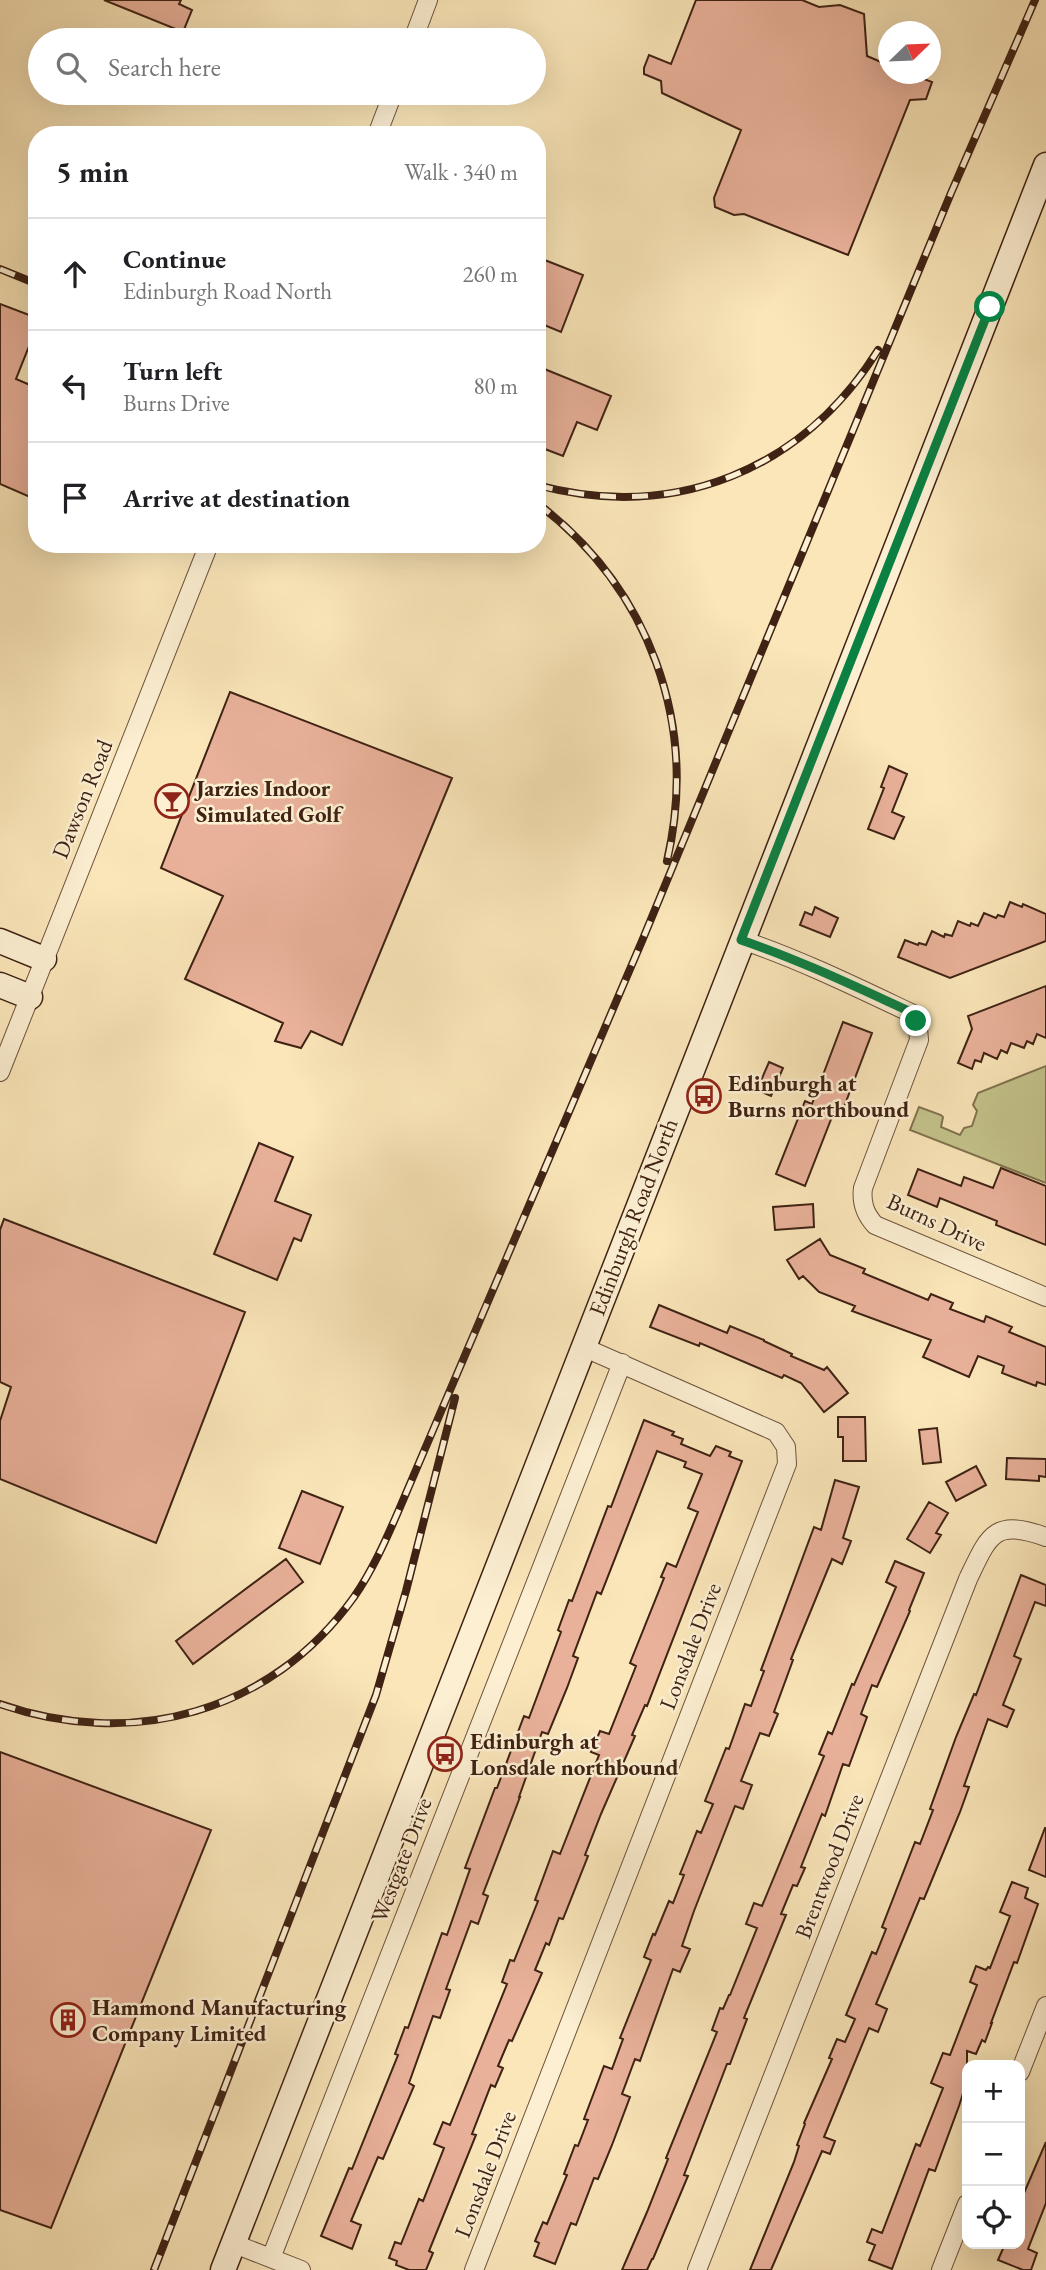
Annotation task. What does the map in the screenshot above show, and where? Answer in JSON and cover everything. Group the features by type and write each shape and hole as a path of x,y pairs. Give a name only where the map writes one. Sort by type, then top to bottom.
{"main road":[{"name":"Edinburgh Road North","path":"223,2270 1046,165"},
{"path":"0,941 44,959"},
{"path":"0,985 30,997"}],"street":[{"path":"418,28 428,0"},
{"path":"380,126 388,105"},
{"name":"Dawson Road","path":"0,1072 205,553"},
{"name":"Burns Drive","path":"741,940 837,978 913,1013 919,1040 863,1188 862,1200 869,1218 875,1225 1046,1297"},
{"name":"Lonsdale Drive","path":"474,2270 787,1464 786,1447 776,1432 583,1348"},
{"name":"Westgate Drive","path":"271,2258 622,1363"},
{"name":"Brentwood Drive","path":"696,2270 979,1555 985,1544 1001,1531 1019,1528 1046,1537"},
{"path":"1025,2060 1046,2006"},
{"path":"941,2270 962,2217"},
{"path":"232,2244 301,2270"}],"shaded area":[{"path":"1046,1066 1046,1183 910,1130 919,1107 941,1115 941,1127 960,1135 964,1128 972,1126 977,1111 973,1105 978,1093"}],"building":[{"path":"104,0 181,0 179,4 192,10 185,28 173,28"},
{"path":"696,0 802,0 819,7 840,5 864,14 867,56 878,61 878,84 931,84 926,99 910,100 848,255 744,214 734,215 715,207 714,198 741,130 662,93 661,81 644,74 649,55 671,64"},
{"path":"546,261 583,275 561,332 546,326"},
{"path":"0,304 28,315 28,349 16,379 28,384 28,496 0,484"},
{"path":"546,370 611,396 597,430 577,422 563,456 546,449"},
{"path":"230,692 452,778 342,1045 311,1031 301,1048 275,1041 283,1023 185,979 223,896 161,868"},
{"path":"889,766 907,774 892,812 904,817 894,839 868,829 884,788 881,787"},
{"path":"1010,902 1022,907 1023,904 1046,914 1046,941 950,978 898,957 905,940 926,945 932,931 944,937 945,934 952,936 958,921 978,926 984,913 996,918 998,915 1004,917"},
{"path":"815,907 838,918 830,937 800,925 805,912 812,915"},
{"path":"1046,986 1046,1038 1037,1034 1033,1044 1027,1041 1024,1048 1011,1043 1007,1053 1001,1050 997,1059 984,1053 981,1062 975,1060 972,1069 958,1063 972,1029 968,1016"},
{"path":"843,1022 872,1033 844,1107 837,1104 805,1186 776,1174 805,1101 812,1104"},
{"path":"769,1062 783,1068 771,1096 757,1090"},
{"path":"259,1143 293,1157 275,1201 311,1215 301,1241 294,1238 277,1280 214,1254"},
{"path":"1001,1168 1046,1186 1046,1245 940,1198 937,1207 908,1195 918,1169 961,1186 964,1177 993,1188"},
{"path":"813,1204 814,1227 775,1230 773,1207"},
{"path":"4,1219 245,1312 156,1543 0,1479 0,1421 11,1387 0,1382 0,1230"},
{"path":"820,1239 830,1255 865,1269 863,1273 928,1300 931,1294 953,1303 950,1309 984,1322 986,1316 1012,1327 1009,1332 1046,1347 1046,1385 1037,1382 1036,1386 1002,1373 1004,1366 978,1356 969,1377 923,1357 931,1340 852,1311 855,1306 819,1292 803,1276 799,1279 787,1260"},
{"path":"659,1305 727,1333 730,1326 824,1370 827,1367 848,1393 824,1412 801,1383 784,1375 782,1378 700,1343 699,1346 650,1327"},
{"path":"838,1417 865,1417 866,1461 843,1461 843,1437 838,1437"},
{"path":"644,1420 674,1432 672,1435 683,1439 681,1444 710,1456 716,1446 731,1452 729,1456 742,1461 647,1706 645,1705 632,1735 635,1736 601,1814 563,1919 559,1918 549,1945 546,1943 535,1970 542,1973 498,2066 503,2068 495,2087 491,2085 472,2134 476,2135 429,2251 433,2253 426,2270 409,2270 396,2265 397,2261 389,2258 395,2242 401,2244 419,2199 423,2201 444,2148 434,2144 443,2122 450,2125 507,1984 502,1982 510,1960 514,1961 538,1901 535,1900 553,1851 560,1854 599,1755 591,1752 600,1731 609,1734 636,1666 630,1663 664,1578 661,1577 667,1563 676,1567 698,1512 688,1508 702,1474 684,1467 686,1462 657,1451 601,1594 597,1592 573,1656 578,1658 567,1688 548,1734 542,1732 483,1894 488,1896 478,1924 471,1921 446,1989 450,1990 440,2018 433,2016 409,2083 414,2086 383,2159 378,2157 351,2221 361,2225 352,2249 321,2236 349,2168 352,2169 398,2055 395,2054 405,2027 408,2028 442,1933 447,1935 470,1869 465,1868 495,1788 524,1716 529,1718 561,1632 558,1630 569,1600 572,1601"},
{"path":"937,1428 941,1462 923,1464 919,1430"},
{"path":"1007,1458 1046,1459 1046,1477 1039,1476 1039,1481 1006,1479"},
{"path":"976,1466 986,1485 956,1501 946,1482"},
{"path":"835,1480 859,1487 843,1538 851,1541 842,1564 832,1559 791,1659 793,1660 774,1712 778,1714 769,1736 760,1733 741,1781 752,1785 743,1809 735,1806 682,1946 690,1949 680,1972 673,1969 640,2061 635,2059 622,2094 630,2097 612,2145 598,2179 594,2178 576,2225 571,2223 555,2264 534,2256 539,2243 535,2241 543,2222 547,2224 567,2175 564,2174 588,2120 584,2119 604,2066 612,2069 623,2039 620,2038 651,1960 644,1957 669,1901 673,1903 684,1875 680,1874 697,1831 701,1833 713,1804 705,1801 726,1748 729,1749 745,1704 751,1706 764,1671 761,1670 814,1527 821,1530"},
{"path":"302,1491 343,1507 320,1564 279,1548"},
{"path":"929,1502 948,1513 936,1533 941,1535 930,1553 907,1539"},
{"path":"286,1559 303,1582 193,1664 176,1641"},
{"path":"895,1561 924,1573 910,1611 877,1687 872,1685 861,1714 867,1717 849,1766 843,1764 825,1816 822,1814 801,1867 805,1868 797,1886 793,1885 781,1914 786,1915 744,2018 747,2019 730,2064 727,2064 684,2175 688,2176 653,2259 647,2270 622,2270 717,2032 712,2030 720,2008 723,2009 730,1995 757,1928 746,1924 754,1903 762,1906 824,1756 819,1754 828,1732 832,1734 896,1587 886,1582"},
{"path":"1021,1575 1046,1585 1046,1606 1035,1602 1014,1656 1021,1659 1003,1705 1014,1710 1007,1727 988,1719 964,1786 969,1787 960,1812 924,1899 920,1898 876,2004 887,2009 878,2032 869,2028 824,2137 835,2141 830,2154 822,2151 771,2270 750,2270 794,2162 804,2123 832,2059 829,2058 837,2039 845,2042 855,2019 846,2015 872,1952 876,1954 886,1929 882,1927 915,1842 920,1844 956,1737 974,1694 976,1695"},
{"name":"Hammond Manufacturing Company Limited","path":"0,1752 211,1830 51,2228 0,2210"},
{"path":"1046,1828 1046,1877 1029,1870"},
{"path":"1012,1882 1028,1888 1025,1898 1038,1904 985,2042 982,2040 976,2054 967,2051 967,2060 962,2060 962,2097 959,2106 935,2171 929,2169 892,2269 869,2260 875,2245 867,2242 872,2229 882,2233 916,2144 920,2146 943,2088 931,2083 943,2053 950,2055 977,1985 970,1982 976,1966 986,1970 990,1968 1010,1916 1000,1912"},
{"path":"1046,2142 1046,2203 1028,2249 1037,2253 1031,2270 1023,2270 998,2260 1003,2249 1025,2249 1025,2191"}],"railway":[{"path":"0,1704 50,1717 99,1723 148,1721 195,1711 240,1694 282,1669 320,1637 361,1587 398,1512 642,941 951,193 1035,0"},
{"path":"0,269 28,280"},
{"path":"546,487 588,495 638,496 686,490 731,476 774,455 812,427 847,392 878,350"},
{"path":"546,511 576,537 609,575 636,617 656,662 669,709 676,759 675,809 667,861"},
{"path":"154,2270 376,1695 406,1591 455,1398"}],"place":[{"name":"Jarzies Indoor Simulated Golf","path":"172,801"},
{"name":"Edinburgh at Burns northbound","path":"704,1096"},
{"name":"Edinburgh at Lonsdale northbound","path":"445,1754"},
{"name":"Hammond Manufacturing Company Limited","path":"68,2020"}],"route":[{"path":"916,1021 913,1013 821,971 741,940 990,307"}]}
